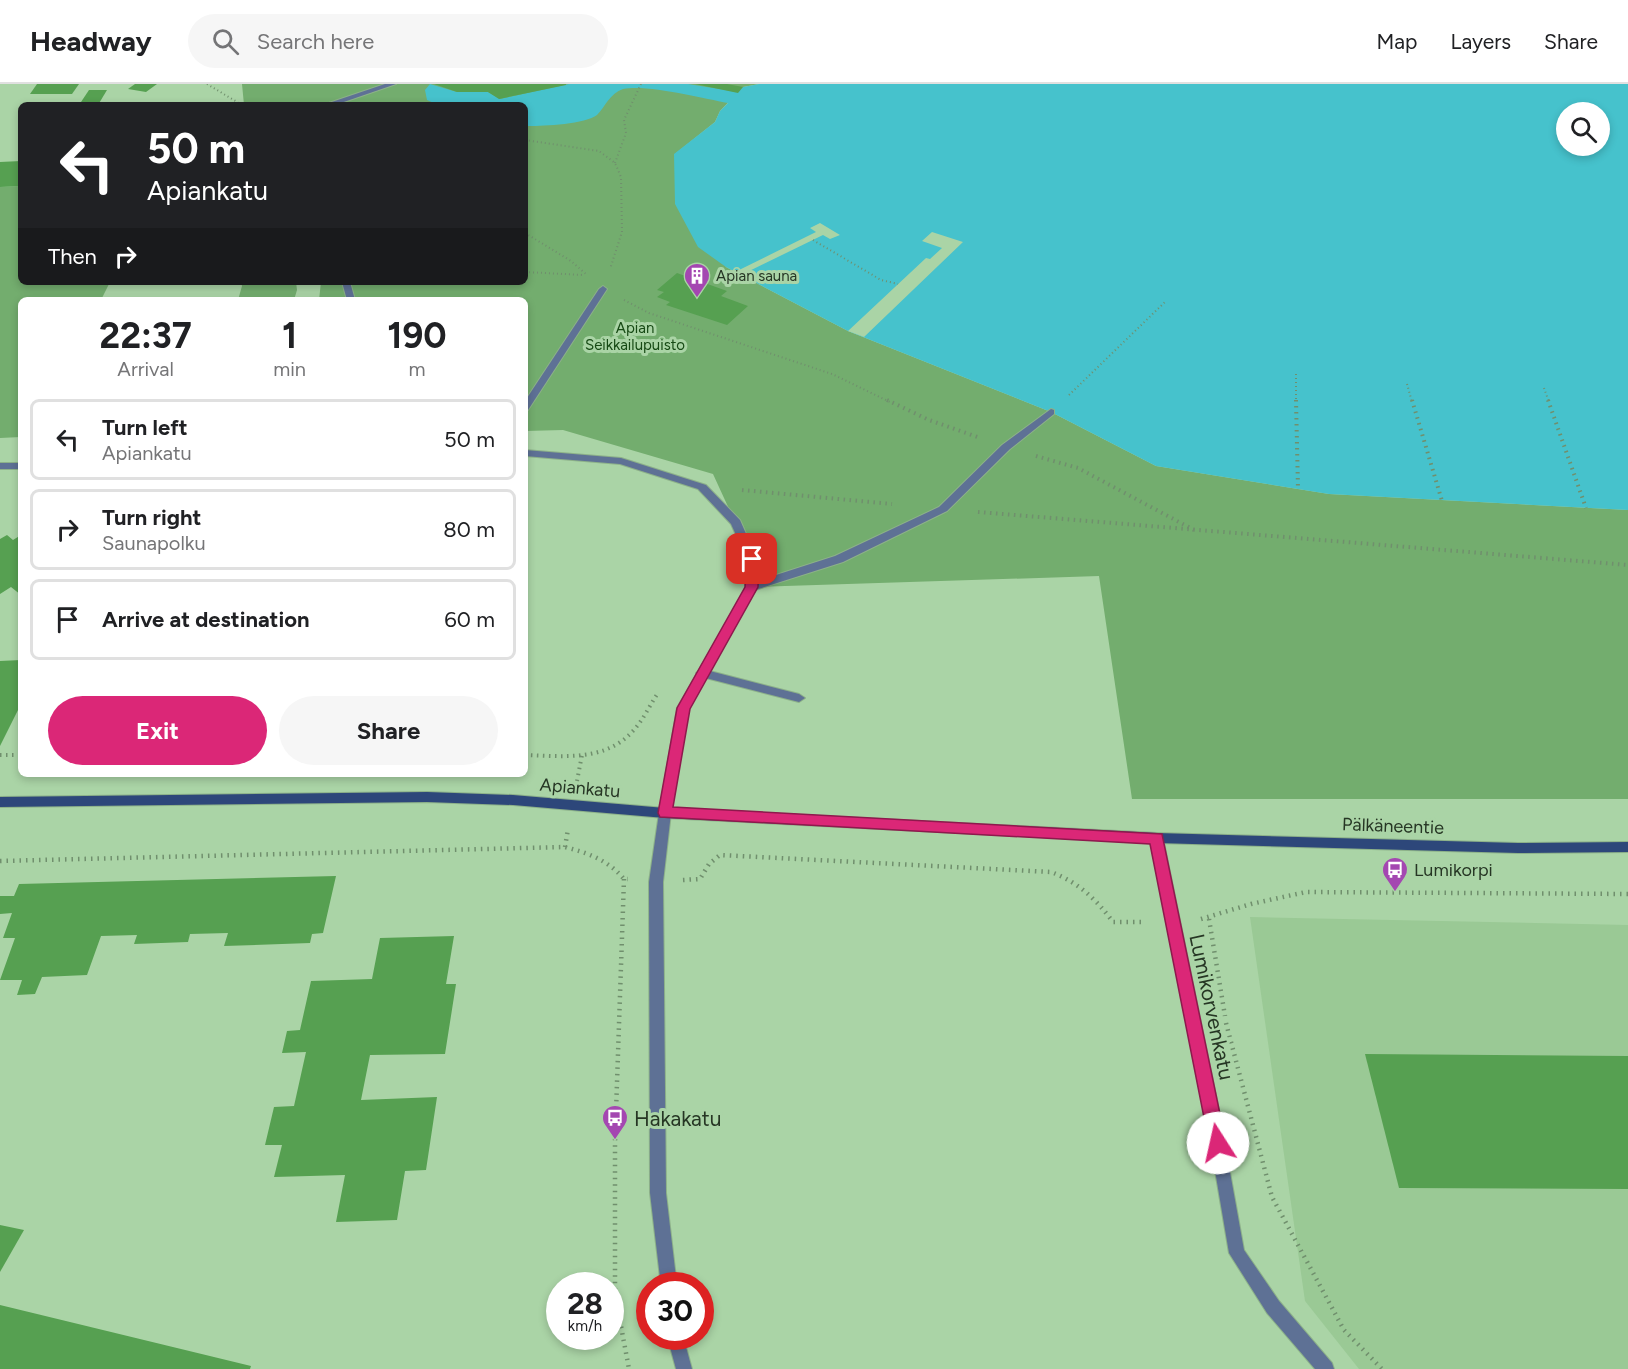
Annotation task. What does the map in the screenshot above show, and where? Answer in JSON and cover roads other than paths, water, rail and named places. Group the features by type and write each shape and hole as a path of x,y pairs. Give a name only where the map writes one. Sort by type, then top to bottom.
{"main road":[{"name":"Apiankatu","path":"0,802 427,797 513,800 665,813 1156,838"},
{"name":"Pälkäneentie","path":"1156,838 1518,848 1628,847"}],"street":[{"path":"336,102 392,84"},
{"path":"528,403 603,289"},
{"path":"752,587 839,559 943,509 1006,447 1051,412"},
{"path":"528,453 621,461 702,487 736,522 752,559 752,587 683,708 656,882 658,1193 667,1272"},
{"path":"0,466 18,466"},
{"path":"702,673 799,698"},
{"name":"Lumikorvenkatu","path":"1156,838 1210,1100 1237,1252 1273,1307 1326,1369"},
{"path":"679,1350 684,1369"}],"water":[{"path":"430,84 457,92 488,92 500,99 569,84 688,84 738,92 743,87 759,84 1628,84 1628,510 1329,494 1156,466 1051,412 848,331 726,267 698,247 675,204 674,154 715,122 720,111 728,103 646,88 623,89 608,100 592,118 564,124 528,126 528,102 431,102 427,100 425,90"}],"place":[{"name":"Apian sauna","path":"697,299"},
{"name":"Lumikorpi","path":"1395,893"},
{"name":"Hakakatu","path":"615,1141"}],"park label":[{"name":"Apian Seikkailupuisto","path":"635,336"}]}
